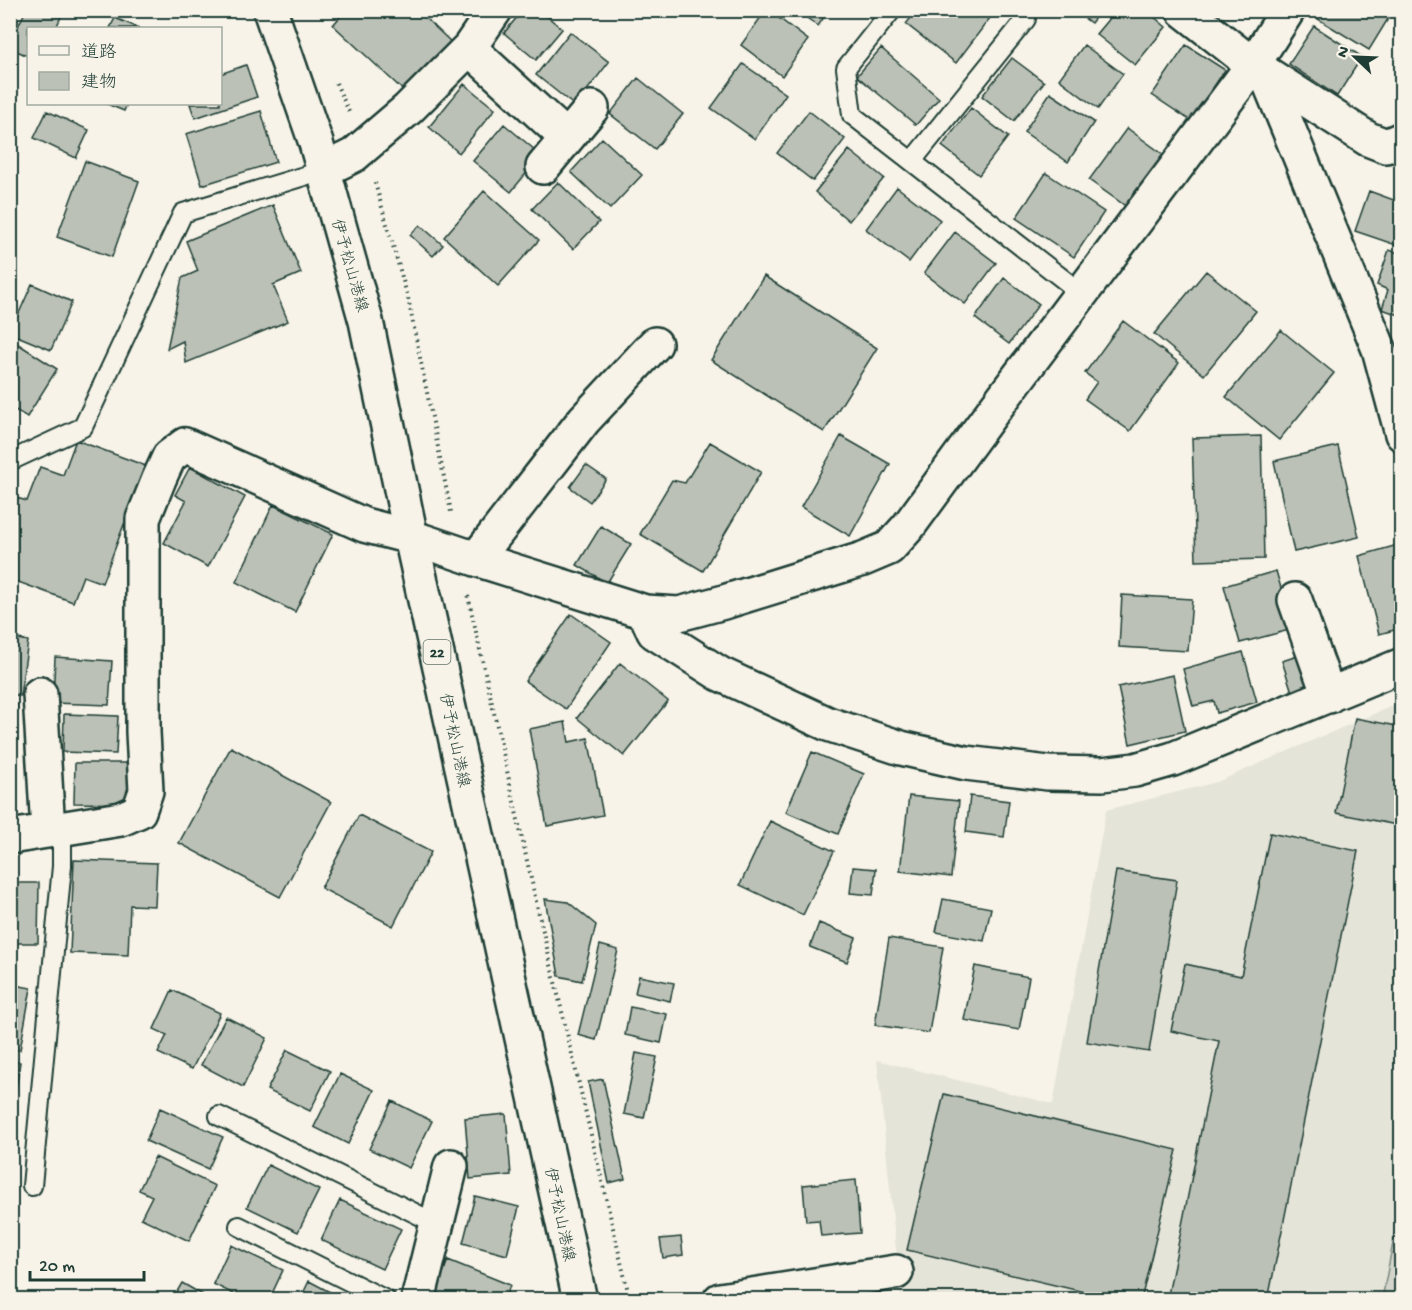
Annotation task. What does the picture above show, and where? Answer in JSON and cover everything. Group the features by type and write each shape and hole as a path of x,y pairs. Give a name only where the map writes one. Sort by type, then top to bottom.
{"street":[{"name":"伊予松山港線","path":"270,10 316,143 366,321 411,537 579,1299"},
{"path":"324,170 354,155 408,110 469,48 495,10"},
{"path":"1184,10 1260,70 1368,139 1396,151"},
{"path":"10,837 121,819 139,811 146,791 143,732 143,519 169,457 185,445 364,525 411,537 645,612 679,614 863,559 889,548 908,527 1081,293 1260,70 1288,10"},
{"path":"469,48 567,138"},
{"path":"1260,70 1390,350 1401,434"},
{"path":"543,167 592,108"},
{"path":"468,556 584,420 655,344"},
{"path":"1295,600 1329,696"},
{"path":"645,612 654,632 720,674 828,724 901,748 966,764 1048,773 1102,774 1135,770 1173,759 1401,665"},
{"path":"40,694 55,830"},
{"path":"418,1299 451,1166"},
{"path":"720,1299 818,1292 896,1272"}],"lane":[{"path":"892,10 846,68 852,115 1081,293"},
{"path":"912,161 1026,19 1025,10"},
{"path":"10,461 83,427 183,213 324,170"},
{"path":"32,1186 62,866 55,830"},
{"path":"219,1116 437,1224"},
{"path":"239,1226 386,1299"}],"path":[{"path":"336,81 364,146 408,298 468,556 538,910 630,1299"}],"shaded area":[{"path":"1401,702 1401,1299 901,1299 877,1060 1053,1104 1106,810 1217,782"},
{"path":"1401,1202 1401,1299 1382,1299"}],"building":[{"path":"26,10 64,10 56,27 27,27 27,56 10,48 10,43"},
{"path":"346,10 417,10 452,43 405,92 333,25"},
{"path":"523,10 540,10 562,29 536,60 504,33"},
{"path":"766,10 808,40 782,76 741,45"},
{"path":"796,10 829,10 818,26"},
{"path":"917,10 996,10 956,63 906,24"},
{"path":"1073,10 1101,10 1091,23"},
{"path":"1116,10 1146,10 1166,27 1135,65 1096,34"},
{"path":"1323,10 1386,10 1391,14 1369,50 1318,19"},
{"path":"115,18 137,27 110,27"},
{"path":"1314,26 1362,57 1337,96 1289,64"},
{"path":"570,32 609,62 575,106 536,75"},
{"path":"1084,45 1123,74 1098,109 1059,79"},
{"path":"1186,45 1225,70 1191,121 1152,95"},
{"path":"881,48 939,98 916,125 857,76"},
{"path":"1012,58 1044,82 1014,121 982,96"},
{"path":"743,64 786,94 755,139 711,108"},
{"path":"246,65 257,97 195,118 190,105 222,105 222,73"},
{"path":"638,78 683,114 655,149 610,114"},
{"path":"464,84 495,109 459,153 429,127"},
{"path":"1050,93 1094,122 1068,162 1024,132"},
{"path":"109,105 127,105 124,111"},
{"path":"971,108 1008,137 979,175 942,146"},
{"path":"47,111 89,130 76,158 34,138"},
{"path":"261,111 276,162 202,185 186,134"},
{"path":"809,111 845,139 813,181 777,153"},
{"path":"504,124 541,155 511,192 473,161"},
{"path":"1127,128 1164,155 1127,207 1089,180"},
{"path":"602,138 642,175 610,209 571,172"},
{"path":"849,150 884,178 849,221 815,192"},
{"path":"85,161 139,181 112,257 57,237"},
{"path":"1046,173 1104,212 1074,257 1016,218"},
{"path":"558,182 599,222 573,249 532,209"},
{"path":"897,187 940,220 909,262 866,229"},
{"path":"484,191 539,240 498,286 444,237"},
{"path":"1369,191 1402,203 1402,247 1355,231"},
{"path":"273,205 301,273 273,285 288,321 186,363 183,341 167,349 182,278 198,271 186,241"},
{"path":"420,225 443,245 433,256 410,235"},
{"path":"955,232 996,263 965,304 924,273"},
{"path":"1389,250 1402,254 1402,316 1382,309 1388,290 1377,285"},
{"path":"1206,271 1256,311 1204,375 1154,334"},
{"path":"764,276 877,348 824,432 711,360"},
{"path":"1004,278 1039,304 1009,344 975,318"},
{"path":"32,284 72,302 51,350 10,333"},
{"path":"1123,321 1179,363 1130,431 1085,399 1097,382 1085,373"},
{"path":"1281,330 1334,373 1279,440 1226,397"},
{"path":"15,342 57,369 27,417 10,407 10,349"},
{"path":"841,436 890,464 850,536 801,507"},
{"path":"1261,436 1264,559 1196,561 1192,438"},
{"path":"76,440 146,466 102,583 83,576 73,602 10,579 10,552 14,543 10,542 10,496 27,501 40,467 63,475"},
{"path":"710,442 761,472 703,571 640,534 672,480 685,483"},
{"path":"1338,446 1359,537 1294,552 1274,461"},
{"path":"586,465 606,479 590,502 570,487"},
{"path":"190,467 245,497 208,567 164,543 186,501 175,495"},
{"path":"273,505 333,534 295,612 236,582"},
{"path":"601,526 631,544 607,583 577,565"},
{"path":"1401,544 1402,628 1379,634 1359,556"},
{"path":"1276,571 1293,629 1240,643 1224,586"},
{"path":"1122,595 1192,599 1188,651 1119,647"},
{"path":"571,614 611,642 566,709 525,681"},
{"path":"10,637 28,641 20,696 10,694"},
{"path":"1243,652 1257,702 1217,713 1214,701 1193,706 1183,669"},
{"path":"1304,654 1313,685 1292,692 1282,661"},
{"path":"55,657 112,661 109,705 53,703"},
{"path":"620,663 668,701 624,756 577,718"},
{"path":"1173,675 1185,731 1130,744 1118,687"},
{"path":"10,704 17,705 10,764"},
{"path":"64,714 118,716 116,754 63,752"},
{"path":"1355,718 1402,727 1402,826 1336,813"},
{"path":"565,722 569,742 588,738 603,815 547,826 529,729"},
{"path":"231,747 331,802 280,897 179,843"},
{"path":"812,752 864,774 838,834 786,812"},
{"path":"75,763 129,763 129,804 74,803"},
{"path":"909,796 959,801 951,877 900,871"},
{"path":"970,796 1009,801 1004,837 966,832"},
{"path":"359,815 431,852 393,926 321,888"},
{"path":"770,821 834,851 803,915 740,885"},
{"path":"1270,833 1358,851 1268,1300 1167,1300 1219,1041 1171,1031 1185,964 1241,976"},
{"path":"74,860 157,863 155,906 130,905 128,955 70,953"},
{"path":"853,867 876,869 873,895 850,893"},
{"path":"1116,871 1177,880 1149,1052 1087,1042"},
{"path":"10,883 39,883 38,943 10,943"},
{"path":"545,899 568,902 596,925 582,981 559,976"},
{"path":"943,899 991,908 984,941 936,932"},
{"path":"819,923 856,938 847,962 810,947"},
{"path":"889,938 943,947 929,1033 875,1025"},
{"path":"600,945 618,950 596,1040 578,1035"},
{"path":"975,966 1029,977 1019,1030 964,1020"},
{"path":"639,976 674,983 670,1001 635,993"},
{"path":"10,984 31,988 20,1050 10,1049"},
{"path":"172,990 220,1013 192,1069 158,1053 167,1035 154,1029"},
{"path":"630,1007 667,1014 661,1043 625,1035"},
{"path":"226,1017 267,1038 243,1087 201,1065"},
{"path":"287,1050 330,1071 310,1111 267,1090"},
{"path":"636,1053 657,1057 644,1118 624,1114"},
{"path":"10,1060 20,1062 12,1117 10,1117"},
{"path":"340,1074 374,1090 348,1144 314,1127"},
{"path":"603,1079 625,1179 609,1183 588,1082"},
{"path":"944,1094 1177,1150 1141,1300 1118,1300 907,1250"},
{"path":"392,1101 432,1121 409,1168 369,1149"},
{"path":"160,1108 223,1137 208,1169 146,1141"},
{"path":"506,1114 511,1175 470,1179 465,1118"},
{"path":"155,1157 215,1186 189,1241 141,1218 152,1196 139,1190"},
{"path":"268,1165 319,1190 298,1232 247,1207"},
{"path":"856,1180 860,1233 821,1236 819,1220 806,1221 803,1185"},
{"path":"475,1196 519,1207 507,1255 463,1243"},
{"path":"340,1200 401,1229 382,1269 321,1240"},
{"path":"681,1237 683,1255 663,1258 660,1239"},
{"path":"231,1245 283,1270 269,1300 246,1300 213,1284"},
{"path":"448,1260 510,1285 505,1300 433,1300"},
{"path":"309,1281 345,1300 300,1300"},
{"path":"182,1283 212,1300 172,1300"}]}
